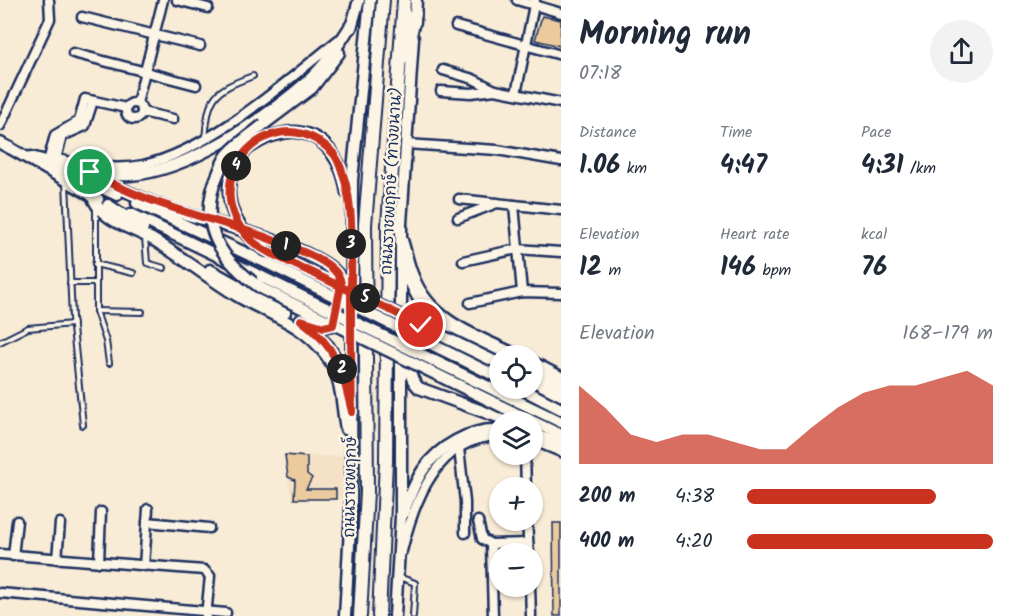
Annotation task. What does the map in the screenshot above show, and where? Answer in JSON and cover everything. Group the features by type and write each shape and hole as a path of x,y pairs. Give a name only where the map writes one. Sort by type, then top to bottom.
{"main road":[{"path":"358,0 353,22 342,49 328,71 312,88 226,155 212,189 210,217 218,247 236,271 261,288 502,411"},
{"name":"ถนนราชพฤกษ์ (ทางขนาน)","path":"345,616 352,412 353,160 370,0"},
{"name":"ถนนราชพฤกษ์","path":"360,616 367,492 365,225 383,0"},
{"path":"379,616 386,461 388,225 395,99 404,0"},
{"name":"ถนนราชพฤกษ์ (ทางขนาน)","path":"395,616 401,516 401,234 416,0"},
{"path":"395,99 415,14"},
{"path":"31,157 90,172 130,175 154,171 182,162 210,148 258,118 310,79 353,22"},
{"path":"351,220 345,178 336,156 310,136 295,132 268,136 245,151 230,175 227,195 234,217 248,237 263,249 489,359"},
{"path":"5,145 267,263 489,373"},
{"path":"5,145 92,195 183,256 301,320 317,332 336,357 342,370 352,412"},
{"path":"90,172 147,200 265,237 331,265 341,280 333,325 324,327 301,320"},
{"path":"92,195 97,208 238,296 310,336 328,357 338,376 351,450"},
{"path":"108,205 180,236 561,422"},
{"path":"401,259 421,302 448,327 489,348"},
{"path":"448,327 430,329 418,342 409,365 413,382 419,388 495,411"},
{"path":"543,376 561,385"},
{"path":"543,386 561,395"},
{"path":"541,399 561,409"},
{"path":"543,428 561,435"},
{"path":"401,516 423,470 445,447 474,433 489,431"},
{"path":"543,438 561,444"}],"street":[{"path":"0,126 50,19 49,0"},
{"path":"163,0 137,103 142,112 173,119"},
{"path":"177,0 208,8"},
{"path":"517,0 535,3 561,13"},
{"path":"516,94 524,46 535,3"},
{"path":"82,17 200,46"},
{"path":"456,26 561,55"},
{"path":"5,145 92,166 142,165 170,157 205,139 297,76 345,34"},
{"path":"73,53 196,85"},
{"path":"443,70 473,79 495,90 561,103"},
{"path":"441,91 471,93 495,90"},
{"path":"52,158 55,135 79,121 89,100 126,108"},
{"path":"137,103 129,104 126,114 132,119 137,118 142,112"},
{"path":"406,144 497,150 561,161"},
{"path":"459,199 561,210"},
{"path":"458,218 497,203"},
{"path":"514,205 522,292"},
{"path":"401,234 413,276 434,309 450,321 498,345"},
{"path":"463,261 517,249 561,252"},
{"path":"470,303 522,292 561,293"},
{"path":"543,367 561,376"},
{"path":"399,571 411,516 429,476 449,454 475,440 489,438"},
{"path":"543,441 561,452"},
{"path":"459,448 465,502 465,533"},
{"path":"144,566 148,509"},
{"path":"99,562 101,512"},
{"path":"13,556 16,521"},
{"path":"478,521 482,539 489,543"},
{"path":"147,522 209,528"},
{"path":"57,559 60,523"},
{"path":"527,531 528,543"},
{"path":"0,554 208,572 206,613"},
{"path":"0,593 206,613 226,612"},
{"path":"492,597 493,616"},
{"path":"530,597 531,616"}],"lane":[{"path":"205,139 208,109 214,95 232,84 253,76"},
{"path":"66,182 70,284 83,425"},
{"path":"97,208 94,264 96,311 106,341 109,363"},
{"path":"145,236 147,263 164,268"},
{"path":"94,264 132,273"},
{"path":"70,284 95,282"},
{"path":"96,311 142,312"},
{"path":"0,342 28,328 73,324"},
{"path":"399,571 415,583 414,616"}],"shaded area":[{"path":"283,455 343,456 342,499 292,500"}],"building":[{"path":"542,16 561,20 560,46 535,40"},
{"path":"285,455 307,457 307,474 312,478 306,489 336,489 336,499 294,499 295,480 288,477"},
{"path":"553,523 561,523 561,616 554,616"}],"route":[{"path":"90,172 138,197 220,225 233,228 259,235 265,237 331,265 341,280 341,285 333,325 324,327 301,320 317,332 336,357 342,370 352,412 351,348 351,284 351,220 345,178 336,156 325,145 310,136 295,132 268,136 245,151 230,175 227,195 234,217 248,237 263,249 342,287 421,325"}]}
